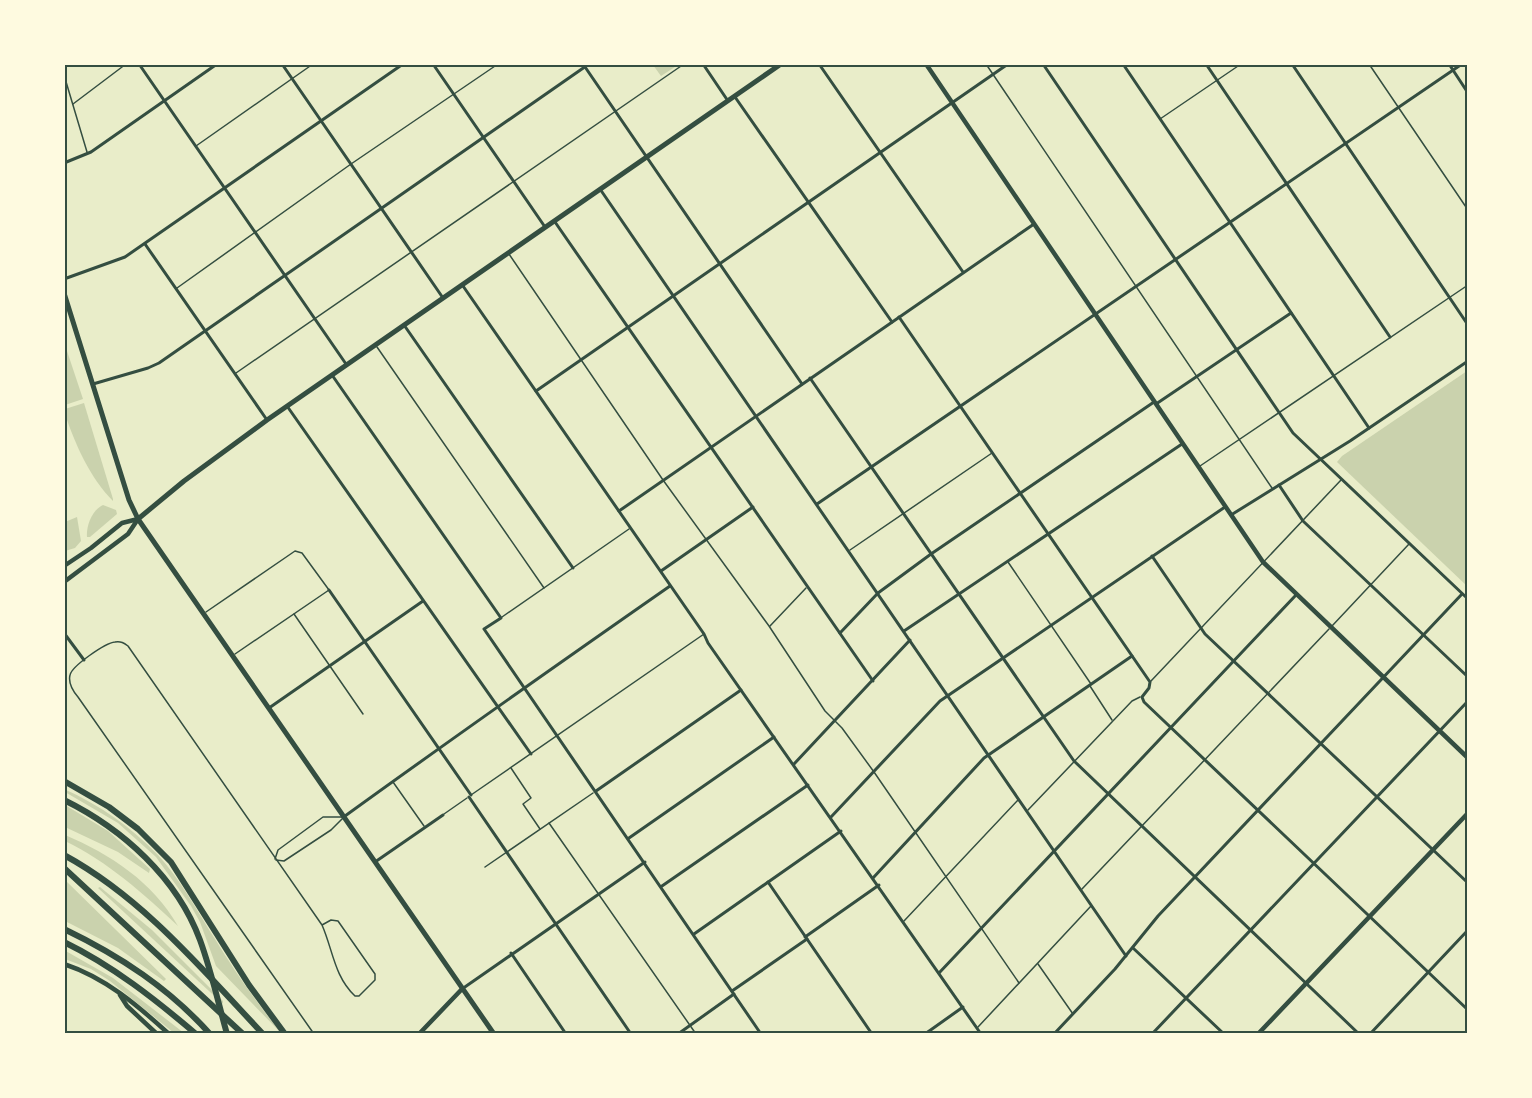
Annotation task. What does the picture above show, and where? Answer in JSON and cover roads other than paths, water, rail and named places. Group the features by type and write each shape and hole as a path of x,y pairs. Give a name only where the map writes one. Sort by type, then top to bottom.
{"highway":[{"path":"64,782 109,807 138,829 171,862 249,985 285,1034"},
{"path":"64,800 106,824 142,855 160,874 186,910 203,949 226,1034"},
{"path":"64,855 104,879 149,917 263,1034"},
{"path":"64,868 243,1034"},
{"path":"64,928 121,958 149,977 173,996 210,1034"},
{"path":"64,942 109,967 146,993 196,1034"}],"main road":[{"path":"138,519 184,481 267,420 781,64"},
{"path":"64,293 129,500 138,519 494,1034"}],"street":[{"path":"139,64 346,365"},
{"path":"64,163 88,154 217,64"},
{"path":"282,64 443,298"},
{"path":"64,279 120,260 403,64"},
{"path":"433,64 545,227"},
{"path":"703,64 728,101"},
{"path":"819,64 963,272"},
{"path":"926,64 1263,562 1467,758"},
{"path":"536,391 1008,64"},
{"path":"1043,64 1298,438 1467,599"},
{"path":"1123,64 1369,428"},
{"path":"1206,64 1390,337"},
{"path":"1292,64 1467,325"},
{"path":"1449,64 1467,93"},
{"path":"817,504 1175,259 1400,109 1462,64"},
{"path":"93,384 148,368 205,331 586,65 646,158 802,384"},
{"path":"735,96 892,322"},
{"path":"600,189 1126,956"},
{"path":"554,220 873,681"},
{"path":"619,511 1034,224"},
{"path":"145,243 267,420"},
{"path":"462,285 981,1034"},
{"path":"840,633 878,593 931,554 1291,313"},
{"path":"899,317 1150,682 1149,688 1142,697 1144,702 1467,1010"},
{"path":"404,325 573,568"},
{"path":"1231,515 1369,428 1467,361"},
{"path":"332,375 501,618 484,629 629,837 761,1034"},
{"path":"810,378 1074,761 1359,1034"},
{"path":"287,406 531,754"},
{"path":"904,631 1182,444"},
{"path":"1279,485 1303,520 1467,677"},
{"path":"661,571 753,507"},
{"path":"831,817 940,701 1225,507"},
{"path":"64,566 122,523 138,519"},
{"path":"64,582 128,534 138,519"},
{"path":"1152,556 1201,628 1467,883"},
{"path":"343,817 671,586"},
{"path":"329,590 631,1034"},
{"path":"1054,1034 1126,956 1158,916 1462,594"},
{"path":"939,973 1296,595"},
{"path":"268,709 423,601"},
{"path":"64,633 84,660"},
{"path":"794,764 910,640"},
{"path":"873,878 989,755 1132,656"},
{"path":"596,791 741,690"},
{"path":"1152,1034 1467,701"},
{"path":"629,837 774,736"},
{"path":"662,886 808,785"},
{"path":"1258,1034 1467,813"},
{"path":"375,862 443,814"},
{"path":"693,933 841,831"},
{"path":"420,1034 462,989 645,862"},
{"path":"768,882 872,1034"},
{"path":"678,1034 879,885"},
{"path":"1370,1034 1467,930"},
{"path":"1133,948 1224,1034"},
{"path":"511,954 566,1034"},
{"path":"64,964 87,973 117,990 169,1034"},
{"path":"117,990 127,1006 157,1034"},
{"path":"925,1034 963,1007"}],"lane":[{"path":"72,104 126,64"},
{"path":"195,147 313,64"},
{"path":"176,288 498,64"},
{"path":"235,374 684,64"},
{"path":"986,64 1273,489"},
{"path":"1160,119 1241,64"},
{"path":"1369,64 1467,210"},
{"path":"64,75 88,154"},
{"path":"508,252 663,480 769,626 825,711 842,728 874,772 1019,983"},
{"path":"1198,467 1467,285"},
{"path":"375,345 544,588"},
{"path":"849,551 993,453"},
{"path":"1150,682 1342,479"},
{"path":"501,618 631,528"},
{"path":"1082,890 1410,544"},
{"path":"202,614 295,551 302,553 329,590 232,657"},
{"path":"1008,562 1113,720"},
{"path":"769,626 807,586"},
{"path":"294,614 363,714"},
{"path":"443,814 704,634"},
{"path":"314,1034 71,687 70,674 75,666 110,643 120,642 128,646 322,925 337,971 355,996 359,996 375,980 375,974 338,921 331,920 322,925"},
{"path":"1028,811 1132,701 1142,697"},
{"path":"511,768 531,798 523,804 541,830"},
{"path":"393,782 425,827"},
{"path":"485,867 596,791"},
{"path":"903,922 1019,798"},
{"path":"275,860 278,850 323,817 343,817"},
{"path":"275,860 284,861 331,830 343,817"},
{"path":"549,823 696,1034"},
{"path":"977,1028 1092,905"},
{"path":"1037,963 1073,1014"}]}
